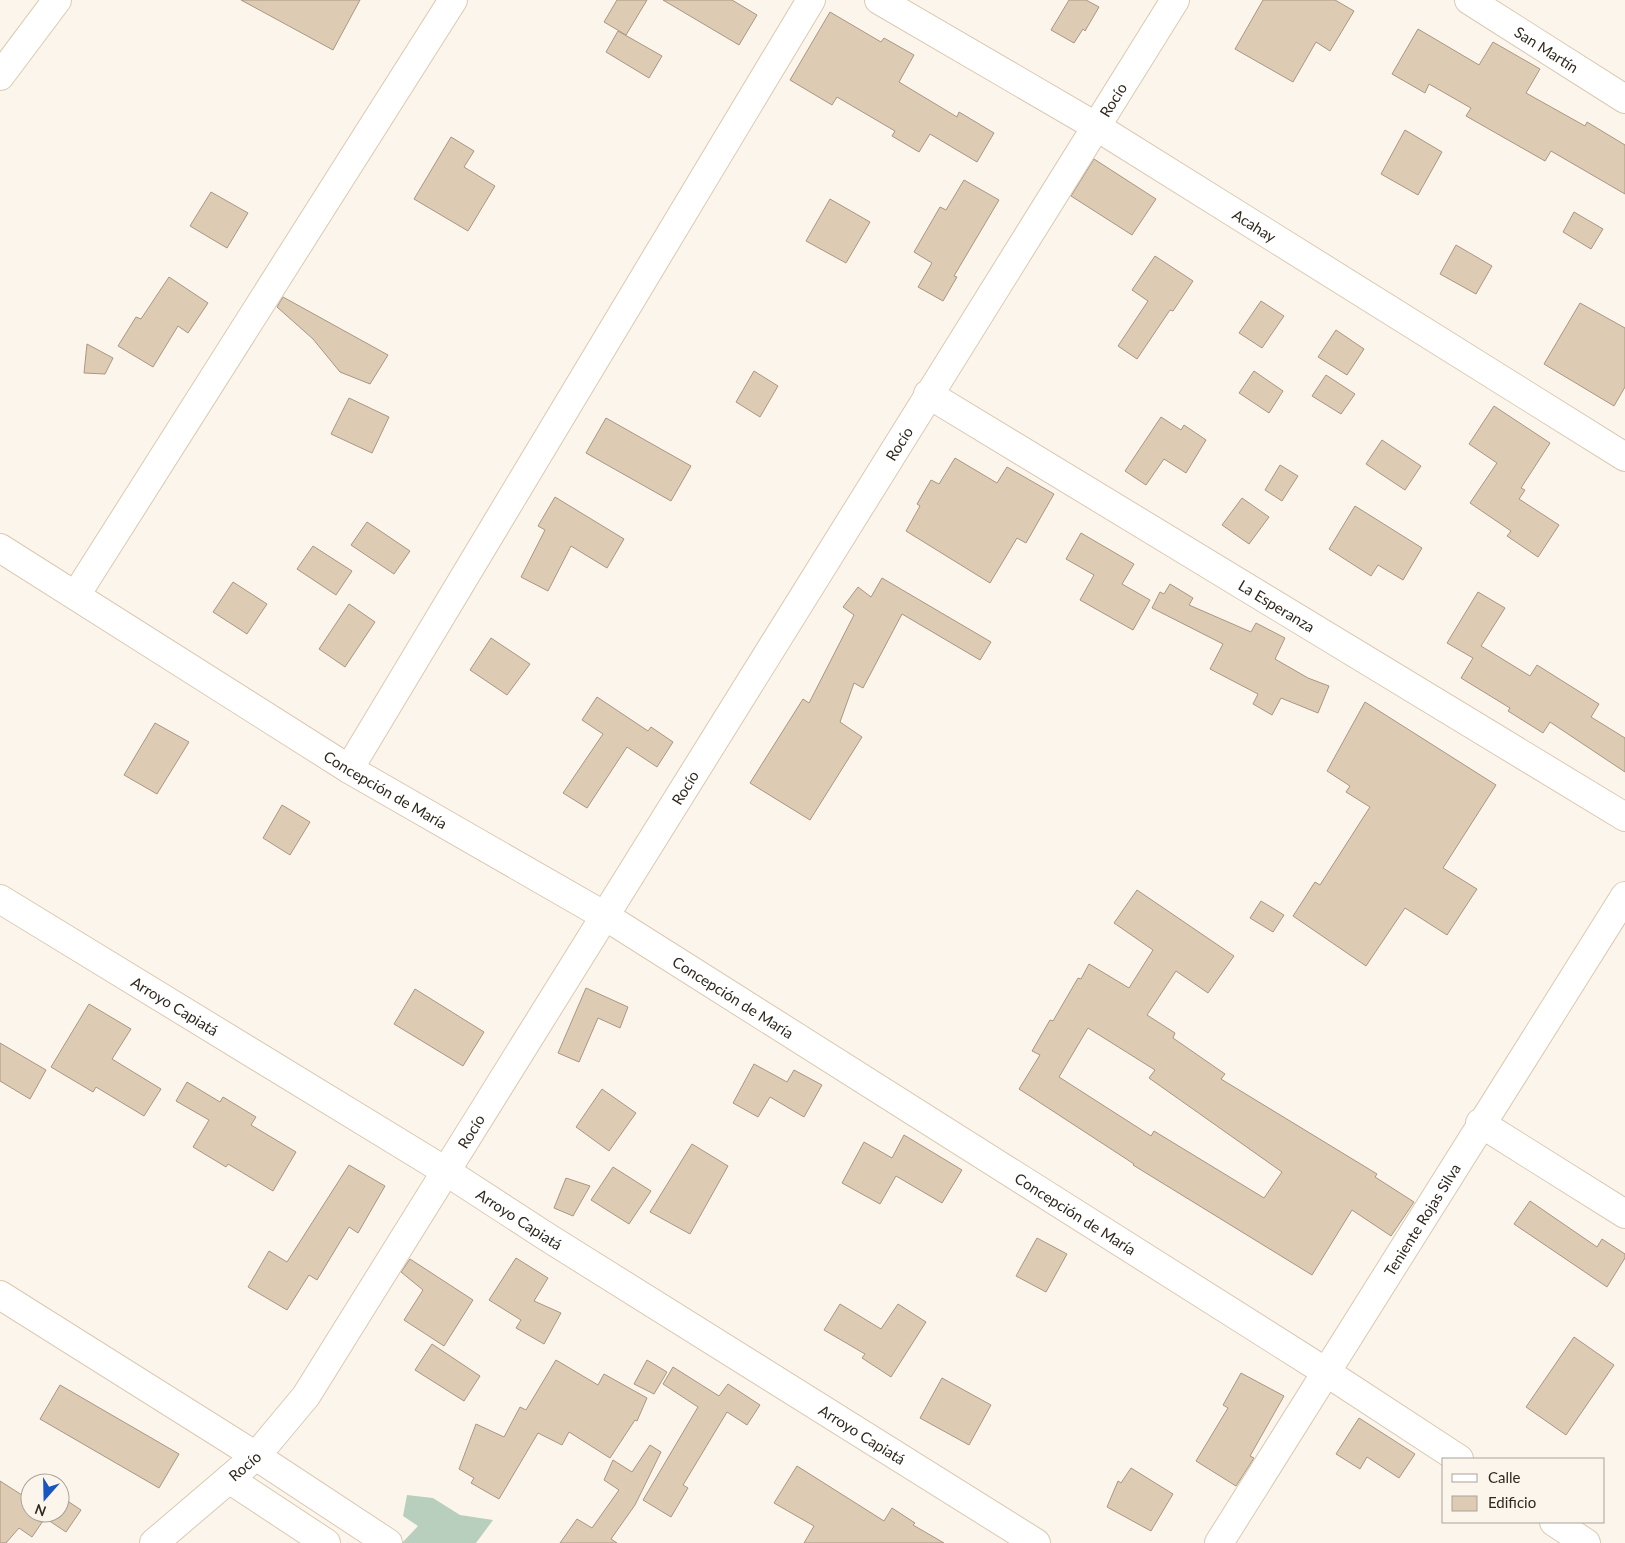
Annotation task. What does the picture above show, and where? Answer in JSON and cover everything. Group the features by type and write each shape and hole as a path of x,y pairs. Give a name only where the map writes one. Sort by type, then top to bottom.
{"street":[{"path":"0,76 57,0"},
{"path":"76,595 453,0"},
{"path":"349,769 811,0"},
{"name":"Acahay","path":"879,0 1097,127 1625,457"},
{"name":"Rocío","path":"154,1543 256,1456 306,1396 1175,0"},
{"name":"San Martín","path":"1469,0 1625,99"},
{"name":"La Esperanza","path":"928,394 1625,817"},
{"name":"Concepción de María","path":"0,548 349,769 605,916 1326,1372 1457,1458"},
{"name":"Teniente Rojas Silva","path":"1219,1543 1480,1123 1625,896"},
{"name":"Arroyo Capiatá","path":"0,899 447,1172 547,1237 1036,1543"},
{"path":"1480,1123 1625,1214"},
{"path":"0,1296 256,1456 388,1543"},
{"path":"229,1480 326,1543"},
{"path":"1556,1523 1586,1543"}],"green space":[{"path":"407,1495 433,1498 460,1515 493,1520 476,1543 402,1543 418,1526 403,1516"}],"building":[{"path":"241,0 360,0 333,50"},
{"path":"617,0 647,0 626,35 604,22"},
{"path":"663,0 732,0 757,15 739,45"},
{"path":"1069,0 1086,0 1099,7 1085,31 1083,29 1074,43 1051,30"},
{"path":"1263,0 1335,0 1354,11 1330,51 1316,42 1293,82 1235,49"},
{"path":"830,12 881,42 884,38 914,55 899,82 957,117 959,112 994,133 977,162 930,134 919,152 892,136 895,131 837,97 832,105 790,80"},
{"path":"1418,29 1479,65 1493,42 1540,69 1526,93 1585,126 1587,122 1625,145 1625,194 1551,151 1545,161 1466,116 1471,108 1429,84 1425,93 1392,74"},
{"path":"618,31 662,56 649,78 606,52"},
{"path":"1405,130 1442,152 1418,195 1381,174"},
{"path":"451,137 474,151 464,167 495,186 468,231 414,199"},
{"path":"1094,159 1156,199 1132,235 1071,196"},
{"path":"964,180 999,200 954,276 957,277 943,301 918,287 932,263 914,252 940,207 946,210"},
{"path":"211,192 248,213 227,248 190,226"},
{"path":"830,199 870,222 846,263 806,241"},
{"path":"1574,212 1603,229 1591,249 1563,232"},
{"path":"1456,245 1492,266 1476,294 1440,274"},
{"path":"1155,256 1193,281 1173,311 1170,310 1137,359 1118,346 1148,301 1132,290"},
{"path":"169,277 208,303 188,333 178,326 153,367 118,346 136,317 141,319"},
{"path":"283,297 388,355 370,384 340,372 313,339 277,307"},
{"path":"1261,301 1284,316 1262,348 1239,333"},
{"path":"1580,303 1625,328 1625,387 1614,406 1544,364"},
{"path":"1336,330 1364,349 1347,375 1318,357"},
{"path":"87,344 113,358 105,374 84,373"},
{"path":"754,371 778,386 760,417 736,402"},
{"path":"1254,371 1283,391 1269,413 1239,393"},
{"path":"1326,375 1355,394 1341,414 1312,396"},
{"path":"349,398 389,417 372,453 331,434"},
{"path":"1494,406 1550,443 1521,488 1525,490 1519,499 1559,525 1538,557 1507,536 1511,531 1470,503 1497,463 1469,444"},
{"path":"1161,417 1181,430 1184,425 1206,440 1186,473 1164,459 1146,485 1125,471"},
{"path":"606,418 691,466 671,501 586,453"},
{"path":"1382,440 1421,466 1405,490 1366,464"},
{"path":"955,458 997,483 1007,467 1054,494 1026,543 1017,538 990,583 906,531 920,506 917,504 931,480 939,484"},
{"path":"1280,465 1298,476 1282,501 1265,490"},
{"path":"555,497 624,539 607,568 571,546 548,591 521,577 545,530 538,526"},
{"path":"1242,498 1269,517 1249,544 1222,525"},
{"path":"1355,506 1422,548 1403,580 1378,565 1371,576 1329,549"},
{"path":"367,522 410,551 394,574 351,545"},
{"path":"1081,533 1134,564 1122,584 1150,600 1133,630 1080,600 1094,575 1066,559"},
{"path":"313,546 352,571 336,595 297,569"},
{"path":"882,578 991,642 980,660 902,614 863,688 854,683 840,722 862,737 810,820 750,783 803,699 809,703 854,615 843,607 858,587 871,597"},
{"path":"233,582 267,604 247,634 213,612"},
{"path":"1170,584 1193,598 1189,605 1251,632 1256,623 1285,638 1275,659 1308,678 1329,686 1318,713 1281,698 1272,715 1253,704 1258,694 1210,669 1223,644 1152,608 1160,592 1164,594"},
{"path":"1478,592 1505,608 1481,646 1530,676 1537,665 1599,704 1591,717 1625,738 1625,772 1550,722 1543,733 1508,711 1510,708 1461,678 1473,658 1447,643"},
{"path":"349,604 375,622 345,667 319,649"},
{"path":"491,638 530,664 507,695 470,670"},
{"path":"597,697 648,731 651,727 673,742 657,767 627,747 587,808 563,793 603,734 582,720"},
{"path":"1365,702 1496,785 1443,868 1477,889 1447,935 1405,908 1366,966 1293,916 1315,882 1320,885 1370,807 1346,792 1350,786 1327,771"},
{"path":"155,723 189,742 157,794 124,775"},
{"path":"282,805 310,822 290,855 263,838"},
{"path":"1137,890 1234,956 1208,993 1176,971 1147,1015 1175,1033 1173,1038 1225,1074 1221,1079 1377,1174 1375,1177 1414,1202 1391,1236 1352,1210 1312,1275 1133,1165 1019,1089 1040,1055 1032,1051 1050,1020 1053,1021 1078,978 1081,979 1089,964 1129,988 1153,950 1114,923","holes":["1088,1028 1155,1070 1149,1078 1282,1172 1264,1198 1154,1131 1151,1136 1059,1077"]},
{"path":"1261,901 1284,915 1273,932 1250,918"},
{"path":"586,988 628,1007 620,1028 598,1018 579,1062 558,1053"},
{"path":"415,989 484,1032 463,1066 394,1024"},
{"path":"89,1004 131,1029 112,1059 161,1089 144,1116 96,1087 93,1092 51,1067"},
{"path":"0,1043 46,1070 30,1099 0,1081"},
{"path":"754,1064 787,1082 794,1070 822,1085 804,1117 770,1097 758,1117 733,1103"},
{"path":"187,1082 220,1102 223,1097 256,1117 251,1125 296,1152 273,1191 228,1164 226,1167 193,1147 209,1120 176,1101"},
{"path":"602,1089 636,1113 609,1151 576,1127"},
{"path":"904,1135 962,1170 942,1203 896,1176 880,1204 842,1183 864,1142 892,1158"},
{"path":"692,1144 728,1166 690,1234 650,1212"},
{"path":"349,1165 385,1186 358,1233 349,1227 317,1280 309,1275 287,1310 248,1287 269,1251 287,1262"},
{"path":"613,1167 651,1191 629,1224 591,1200"},
{"path":"566,1178 590,1186 573,1216 554,1208"},
{"path":"1530,1201 1597,1247 1602,1239 1625,1254 1625,1258 1607,1287 1514,1224"},
{"path":"1037,1238 1067,1254 1046,1292 1016,1276"},
{"path":"516,1258 548,1278 534,1301 561,1313 544,1344 516,1328 521,1320 489,1300"},
{"path":"410,1259 473,1300 444,1346 404,1320 423,1290 401,1272"},
{"path":"840,1304 881,1329 898,1304 926,1322 891,1377 862,1358 865,1354 824,1330"},
{"path":"1574,1337 1614,1365 1566,1435 1526,1407"},
{"path":"432,1344 480,1376 464,1401 415,1370"},
{"path":"556,1360 598,1385 604,1374 647,1398 637,1421 635,1420 610,1458 569,1432 562,1445 538,1433 499,1499 471,1483 474,1478 459,1469 476,1424 504,1437 520,1407 526,1410"},
{"path":"647,1360 667,1372 654,1394 634,1384"},
{"path":"673,1367 719,1396 728,1384 760,1405 747,1425 727,1412 683,1485 688,1488 671,1517 643,1500 698,1407 663,1384"},
{"path":"1241,1373 1284,1396 1250,1456 1254,1458 1236,1486 1196,1461 1228,1408 1223,1405"},
{"path":"942,1378 991,1405 969,1445 920,1418"},
{"path":"60,1385 179,1454 159,1488 40,1419"},
{"path":"1359,1418 1415,1454 1399,1478 1367,1457 1360,1469 1336,1454"},
{"path":"650,1445 661,1452 635,1505 611,1539 617,1543 560,1543 577,1519 592,1528 619,1490 604,1480 613,1460 632,1472"},
{"path":"797,1466 884,1521 892,1508 915,1523 913,1525 944,1543 804,1543 814,1526 774,1503"},
{"path":"1131,1468 1173,1494 1151,1531 1107,1507 1118,1481 1121,1483"},
{"path":"0,1481 20,1494 20,1523 42,1523 32,1537 19,1528 6,1543 0,1543"},
{"path":"70,1503 81,1510 66,1532 52,1523 70,1523"}]}
